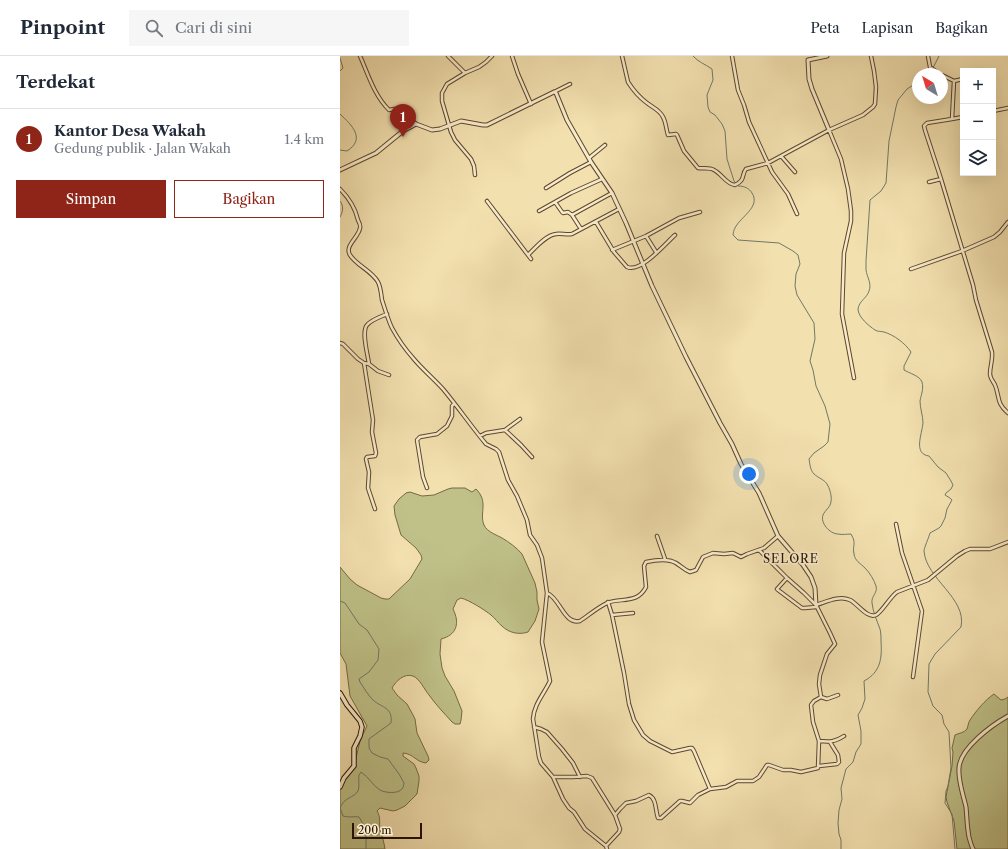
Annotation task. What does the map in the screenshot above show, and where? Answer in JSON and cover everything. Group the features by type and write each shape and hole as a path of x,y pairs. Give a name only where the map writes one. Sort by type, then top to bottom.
{"main road":[{"path":"340,693 360,722 362,730 354,748 354,766 344,778 340,787"}],"street":[{"path":"360,56 377,94 386,107 389,110 401,110 416,124 432,130 440,129 460,121 487,125 570,84"},
{"path":"448,56 465,72"},
{"path":"475,175 474,166 471,160 455,140 442,101 442,93 447,84 465,72 479,67 492,56"},
{"path":"512,56 531,104"},
{"path":"623,56 628,82 646,103 660,112 667,130 667,134 677,135 684,151 698,168 713,169 732,184 737,184 743,177 746,169 768,163 829,130 863,115 873,107 875,104 876,87 871,56"},
{"path":"732,56 740,96 749,122 772,172 788,194 797,214"},
{"path":"827,56 808,58 809,79 841,159 848,189 852,221 844,253 842,314 854,378"},
{"path":"928,56 931,68"},
{"path":"948,78 954,81 960,80"},
{"path":"952,119 954,81"},
{"path":"554,92 556,93 567,120 591,162 612,193 686,357 741,464 759,493 778,536 811,577 815,588 816,606"},
{"path":"996,110 1008,108"},
{"path":"960,118 931,122 924,126 992,352 990,378 994,384 1001,406 1008,413"},
{"path":"340,170 376,153 403,131 416,124"},
{"path":"589,158 606,145"},
{"path":"781,156 795,172"},
{"path":"546,188 591,162"},
{"path":"539,211 571,193 602,179"},
{"path":"929,182 941,179"},
{"path":"340,189 346,195 355,210 361,227 352,241 348,252 349,255 378,282 386,314 402,345 413,359 433,378 486,444 496,449 498,452 508,480 517,496 527,520 530,535 540,552 547,593 542,642 550,681 538,702 533,719 538,757 553,777 563,799 569,808 579,818 585,829 606,847 620,829 615,815 594,780 587,776 573,778 553,777"},
{"path":"572,215 612,193"},
{"path":"488,201 531,258"},
{"path":"555,202 562,212 568,212 572,215 581,229"},
{"path":"528,255 550,236 558,234 568,235 619,209"},
{"path":"612,250 646,236 679,218 700,212"},
{"path":"596,222 612,250 627,267 630,268 643,264 675,235"},
{"path":"911,269 962,251 994,237 1008,222"},
{"path":"646,236 656,252"},
{"path":"369,364 364,334 365,327 386,314"},
{"path":"340,343 364,363 369,364 378,371 389,375"},
{"path":"364,363 373,420 372,432 376,453 375,456 368,457 366,459 369,472 368,488 375,509"},
{"path":"426,488 417,440 420,437 437,434 447,426 452,416 452,406 454,404"},
{"path":"480,436 486,433 505,430 520,419"},
{"path":"505,430 532,458"},
{"path":"896,524 902,553 922,611 913,677"},
{"path":"657,536 665,560"},
{"path":"547,593 553,596 570,620 575,622 580,621 608,602 627,600 640,596 646,587 644,566 645,563 649,561 665,560 676,562 686,571 690,572 696,570 703,557 713,552 724,554 733,553 741,557 767,546 778,536"},
{"path":"787,578 777,589 803,609 844,598 851,600 866,613 873,616 877,614 897,592 928,580 965,551 970,549 990,549 1008,542"},
{"path":"759,550 816,606 835,644 826,654 820,675 819,684 821,697"},
{"path":"608,602 624,673 629,704 634,720 643,735 650,741 672,752 692,748 710,789"},
{"path":"612,615 633,613"},
{"path":"819,766 819,741 812,722 811,705 814,701 821,697 827,699 838,695"},
{"path":"972,849 969,837 966,808 960,781 959,767 961,759 970,746 1002,719 1008,716"},
{"path":"534,726 548,732 573,763 580,777"},
{"path":"819,741 830,742 838,740 844,736"},
{"path":"615,815 626,803 636,801 650,795 654,799 656,814 658,818 661,818 680,802 690,803 698,795 710,789 729,786 737,781 753,781 759,777 766,766 769,765 783,770 801,772 817,769 819,766 837,764 839,762 838,755 830,742"}],"green space":[{"path":"452,488 465,488 472,492 476,489 480,494 483,503 482,516 485,527 510,543 522,554 535,583 539,609 535,621 528,632 518,633 511,632 491,615 472,603 461,598 457,600 453,609 456,619 456,628 451,635 441,639 440,654 445,676 454,691 462,711 460,724 455,724 452,722 434,702 415,677 410,675 406,676 401,678 396,683 392,688 407,704 413,715 417,733 429,760 426,763 403,753 403,756 414,764 419,776 417,794 405,806 397,810 393,811 380,808 377,811 385,849 340,849 340,784 355,765 360,741 367,726 350,696 346,664 340,653 340,567 357,585 381,598 389,599 410,579 422,559 416,548 401,535 394,506 406,493 410,492 422,496 434,495"},
{"path":"994,694 1001,700 1008,697 1008,849 957,849 954,821 946,797 952,766 952,748 955,735 966,730 969,721 975,713 984,702"}],"waterway":[{"path":"693,56 712,69 713,80 707,95 708,107 710,112 715,115 722,124 725,131 727,159 734,181 738,186 749,190 754,198 752,207 734,229 733,235 738,240 779,243 798,255 800,264 796,274 795,286 797,295 814,323 815,339 810,361 816,386 825,406 830,424 828,442 809,459 810,467 813,472 826,482 831,494 831,503 822,518 826,528 835,534 851,534 854,540 855,558 869,572 876,586 872,603 881,632 881,659 874,673 864,681 865,699 858,715 861,731 861,744 856,752 853,762 846,769 841,788 842,799 838,823 841,849"},
{"path":"932,68 939,56"},
{"path":"340,58 343,68 340,71"},
{"path":"912,86 907,89 898,100 896,107 889,141 886,183 881,191 870,200 866,261 866,270 870,288 860,304 858,312 864,321 876,331 888,333 895,337 911,352 904,366 904,370 919,378 923,385 920,401 923,423 920,438 921,452 929,456 938,467 946,473 953,485 945,495 952,500 947,509 945,518 941,526 930,533 924,551 926,561 931,571 958,607 961,617 961,627 935,654 929,664 928,692 933,706 942,715 944,724 949,732 951,768 945,803 952,814 955,849"},
{"path":"340,114 352,127 356,137 356,142 347,151 340,150"},
{"path":"340,201 343,209 340,217"},
{"path":"340,601 345,603 359,624 367,630 379,649 378,660 369,672 359,679 371,698 389,711 391,723 369,739 369,748 372,753 388,759 404,783 400,791 385,792 380,790 361,772 359,775 358,791 342,804 340,808 343,816 359,817 366,829 366,849"}],"place":[{"name":"Kantor Desa Wakah","path":"403,137"}],"district":[{"name":"SELORE","path":"791,558"}]}
